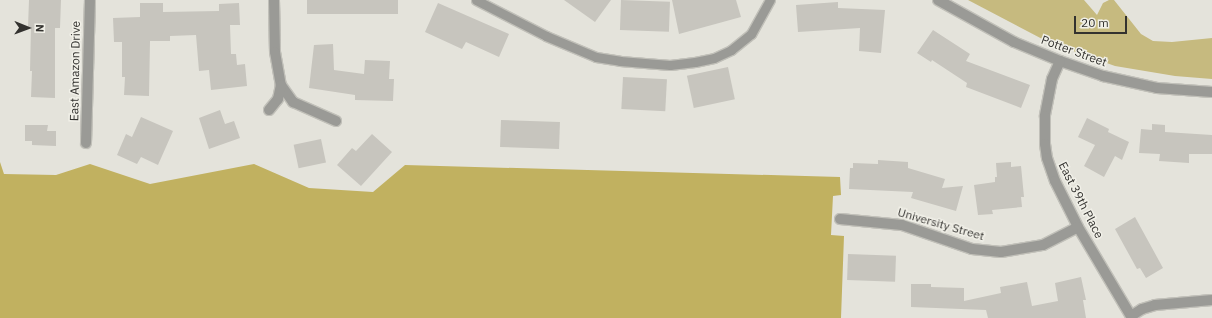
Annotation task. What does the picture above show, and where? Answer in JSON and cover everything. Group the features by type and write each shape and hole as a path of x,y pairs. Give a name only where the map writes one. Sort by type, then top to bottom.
{"street":[{"name":"East Amazon Drive","path":"86,143 90,0"},
{"path":"269,110 278,99 281,84 275,52 274,0"},
{"name":"Potter Street","path":"938,0 1014,42 1060,61 1103,76 1157,88 1212,92"},
{"name":"East 39th Place","path":"1060,61 1047,100 1045,116 1045,144 1047,158 1054,181 1078,226 1132,317"},
{"path":"281,84 293,102 336,121"},
{"name":"University Street","path":"840,219 902,225 972,249 1001,252 1042,245 1078,226"},
{"path":"1132,317 1142,309 1155,305 1212,300"}],"lane":[{"path":"476,0 546,36 596,57 627,62 670,65 714,58 731,50 751,34 770,0"}],"shaded area":[{"path":"968,0 1084,0 1097,15 1103,3 1109,0 1114,0 1141,34 1153,41 1172,42 1212,38 1212,79 1175,76 1115,66 1048,42"},
{"path":"0,162 4,174 56,175 90,164 150,184 254,164 309,188 373,192 405,165 840,177 841,195 833,196 831,235 844,236 841,318 0,318"}],"building":[{"path":"29,0 61,0 60,28 55,28 55,98 31,97 31,27 28,27"},
{"path":"307,0 398,0 398,14 307,14"},
{"path":"564,0 611,0 595,22"},
{"path":"621,0 670,2 669,32 620,30"},
{"path":"672,0 736,0 741,17 679,34"},
{"path":"838,2 838,8 885,10 881,53 859,51 860,28 798,32 796,5"},
{"path":"140,3 163,3 163,12 219,11 219,4 239,3 240,25 230,25 231,54 236,54 237,65 245,64 247,86 211,90 209,70 199,71 196,35 170,36 170,41 150,41 149,96 124,95 125,77 122,77 122,42 114,42 113,18 140,17"},
{"path":"438,3 509,34 499,57 466,42 462,49 425,32"},
{"path":"933,30 970,54 966,61 1030,85 1021,108 966,87 967,83 932,60 931,62 917,53"},
{"path":"333,44 334,70 364,74 365,60 390,61 389,79 394,79 393,101 355,100 355,95 309,88 314,45"},
{"path":"728,67 735,99 694,108 687,76"},
{"path":"623,77 667,79 665,111 621,109"},
{"path":"220,110 225,124 234,121 240,138 209,149 199,118"},
{"path":"141,117 173,131 158,165 141,157 137,164 117,155 126,134 132,137"},
{"path":"1087,118 1109,129 1108,132 1129,142 1122,160 1115,156 1104,177 1084,166 1095,145 1078,137"},
{"path":"501,120 560,122 559,149 500,147"},
{"path":"1152,124 1165,125 1165,132 1212,135 1212,154 1189,154 1189,163 1159,161 1160,154 1139,153 1141,129 1152,130"},
{"path":"25,125 48,125 47,131 56,131 56,146 32,145 32,141 25,141"},
{"path":"372,134 392,152 361,186 337,165 352,148 356,151"},
{"path":"321,139 326,162 299,168 294,145"},
{"path":"878,160 908,162 908,168 945,179 942,188 963,186 956,211 911,198 913,192 849,189 850,168 853,168 853,163 878,164"},
{"path":"1011,162 1011,167 1021,166 1024,197 1021,197 1022,207 992,210 993,214 978,215 974,185 995,182 995,177 997,177 996,163"},
{"path":"1135,217 1163,268 1146,278 1140,268 1137,269 1115,229"},
{"path":"848,254 896,256 895,282 847,280"},
{"path":"1081,277 1086,300 1083,300 1086,318 988,318 986,310 911,307 911,284 931,284 931,287 964,288 964,301 1001,293 1000,287 1027,282 1032,306 1058,301 1055,283"}]}
